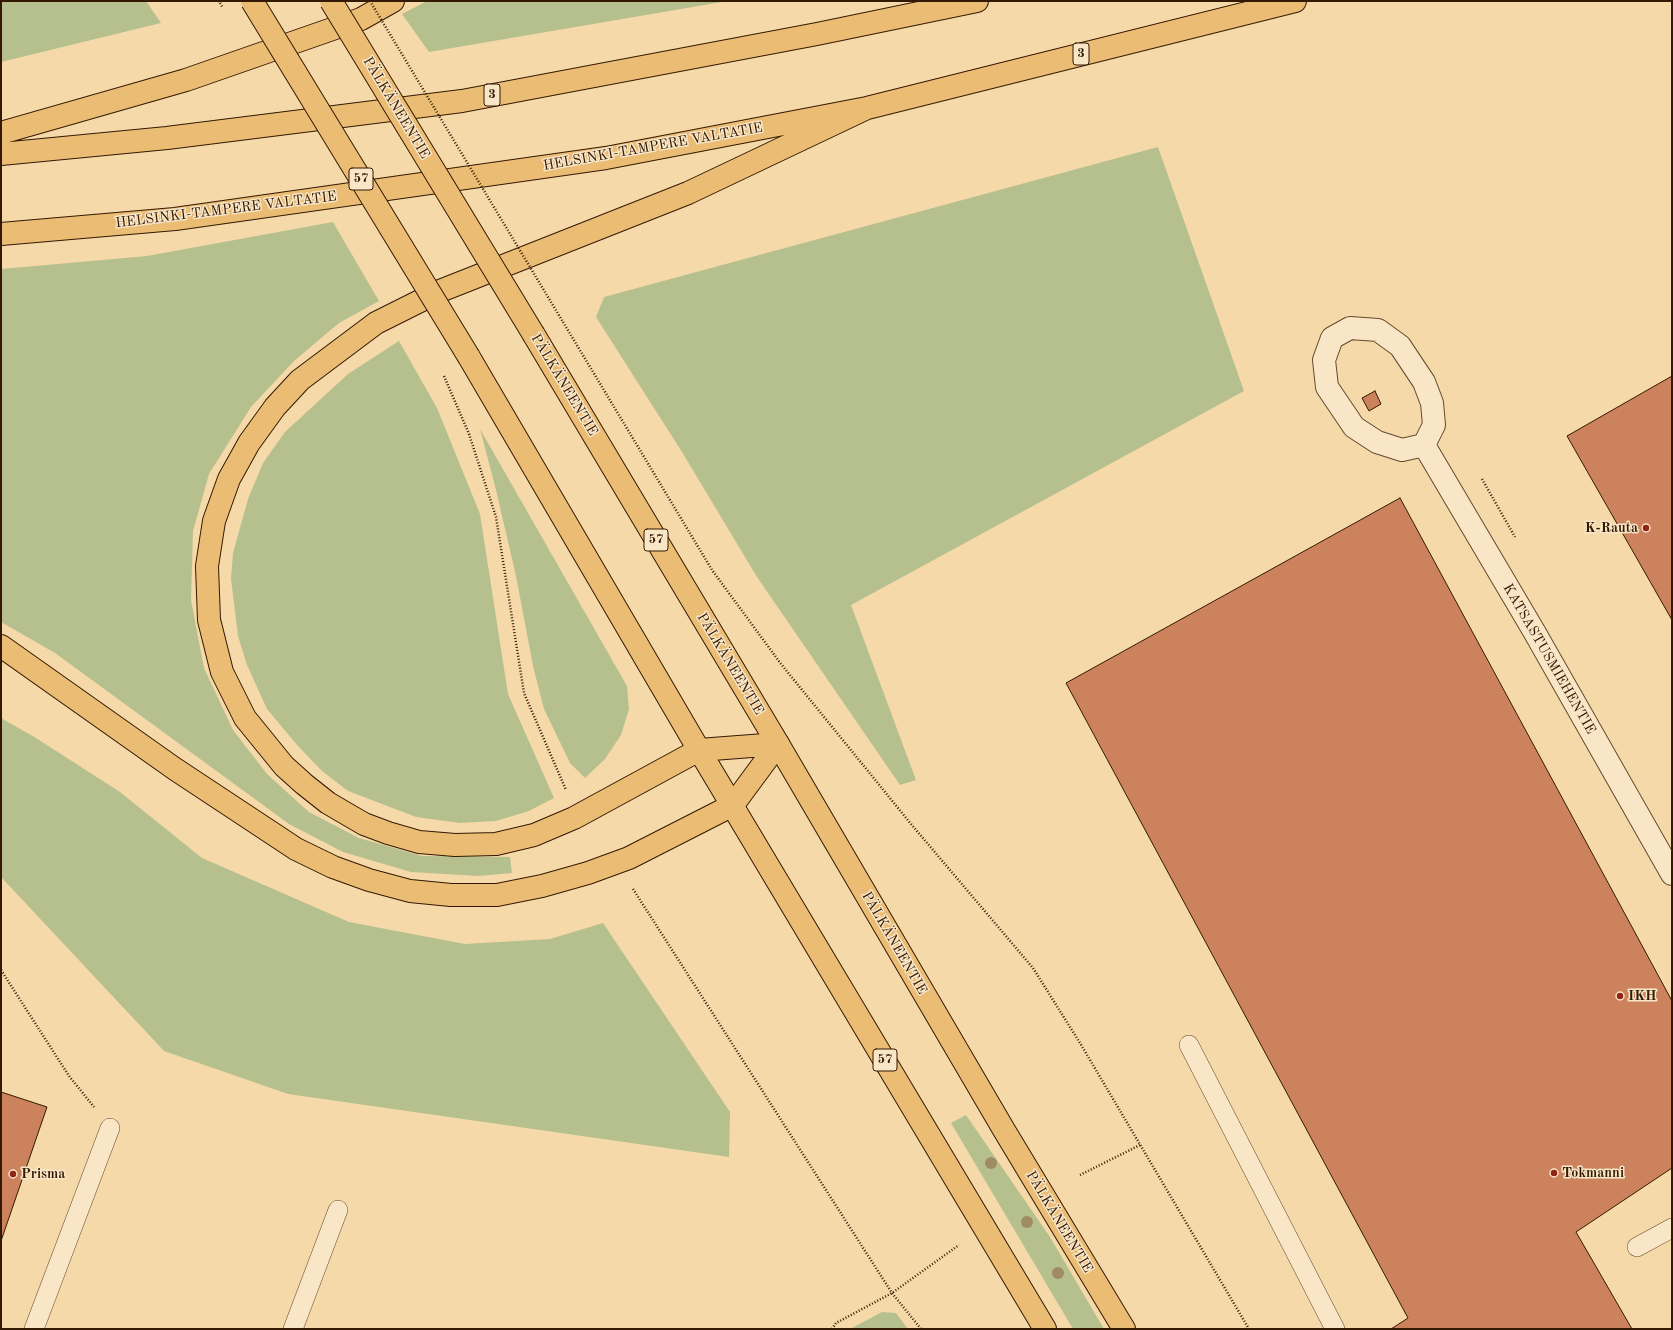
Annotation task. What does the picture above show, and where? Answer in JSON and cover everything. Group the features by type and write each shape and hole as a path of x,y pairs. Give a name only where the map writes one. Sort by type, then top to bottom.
{"main road":[{"name":"57","path":"252,1 469,358 699,750 1045,1329"},
{"name":"PÄLKÄNEENTIE","path":"331,1 534,335 778,744 1004,1130 1124,1329"},
{"path":"1,133 186,80 361,19 393,1"},
{"name":"3","path":"1,154 167,138 462,101 817,34 977,1"},
{"name":"HELSINKI-TAMPERE VALTATIE","path":"1,234 175,219 606,158 867,108 1295,1"},
{"path":"778,744 699,750 574,818 534,835 496,844 455,845 419,842 364,824 328,803 284,766 245,718 225,679 208,620 207,566 214,521 229,479 249,443 275,407 300,380 376,323 440,291 688,193 867,108"},
{"path":"1,646 181,773 296,849 333,867 369,880 410,891 452,895 497,895 542,886 588,873 629,858 733,805 778,744"}],"street":[{"path":"1350,328 1378,330 1400,346 1424,382 1432,403 1434,425 1424,445 1402,450 1377,442 1354,427 1327,387 1324,360 1332,338 1350,328"},
{"name":"KATSASTUSMIEHENTIE","path":"1424,445 1672,874"}],"lane":[{"path":"1189,1045 1335,1329"},
{"path":"34,1329 110,1128"},
{"path":"293,1329 338,1210"},
{"path":"1637,1247 1672,1228"}],"path":[{"path":"370,1 712,570 781,664 911,824 1033,968 1249,1329"},
{"path":"444,376 469,434 496,517 524,693 566,791"},
{"path":"633,889 892,1293 921,1329"},
{"path":"1,970 69,1076 110,1128"},
{"path":"1080,1175 1140,1145"},
{"path":"832,1329 836,1323 892,1293 959,1245"}],"green space":[{"path":"1,1 146,1 161,23 1,62"},
{"path":"427,1 728,1 429,52 402,14"},
{"path":"1158,147 1244,391 851,605 916,780 900,785 757,577 682,452 596,317 604,297"},
{"path":"333,222 379,301 339,323 294,361 251,407 209,474 193,531 191,600 204,668 233,730 267,774 309,812 359,838 422,856 510,857 512,873 478,876 411,872 343,852 289,824 55,653 1,622 1,269 147,256"},
{"path":"399,341 437,408 480,514 508,694 554,798 529,811 496,821 460,823 416,817 348,791 322,771 297,745 267,709 247,665 238,636 231,579 233,553 248,499 263,463 285,432 348,374"},
{"path":"480,429 627,686 629,709 621,735 605,759 585,778 570,763 544,709 533,666 516,576"},
{"path":"1,718 36,738 120,792 202,858 349,922 465,944 550,939 603,923 730,1112 729,1157 288,1094 164,1051 1,877"},
{"path":"966,1115 1050,1237 1104,1329 1073,1329 951,1123"},
{"path":"882,1312 896,1313 908,1329 850,1329"}],"building":[{"name":"K-Rauta","path":"1672,376 1672,620 1567,436"},
{"path":"1375,391 1381,404 1369,411 1362,398"},
{"path":"1400,498 1672,1001 1672,1168 1576,1232 1632,1329 1391,1329 1408,1318 1066,683"},
{"name":"Prisma","path":"1,1092 47,1107 1,1241"}],"place":[{"name":"K-Rauta","path":"1646,528"},
{"name":"IKH","path":"1620,996"},
{"name":"Tokmanni","path":"1554,1173"},
{"name":"Prisma","path":"13,1174"}]}
